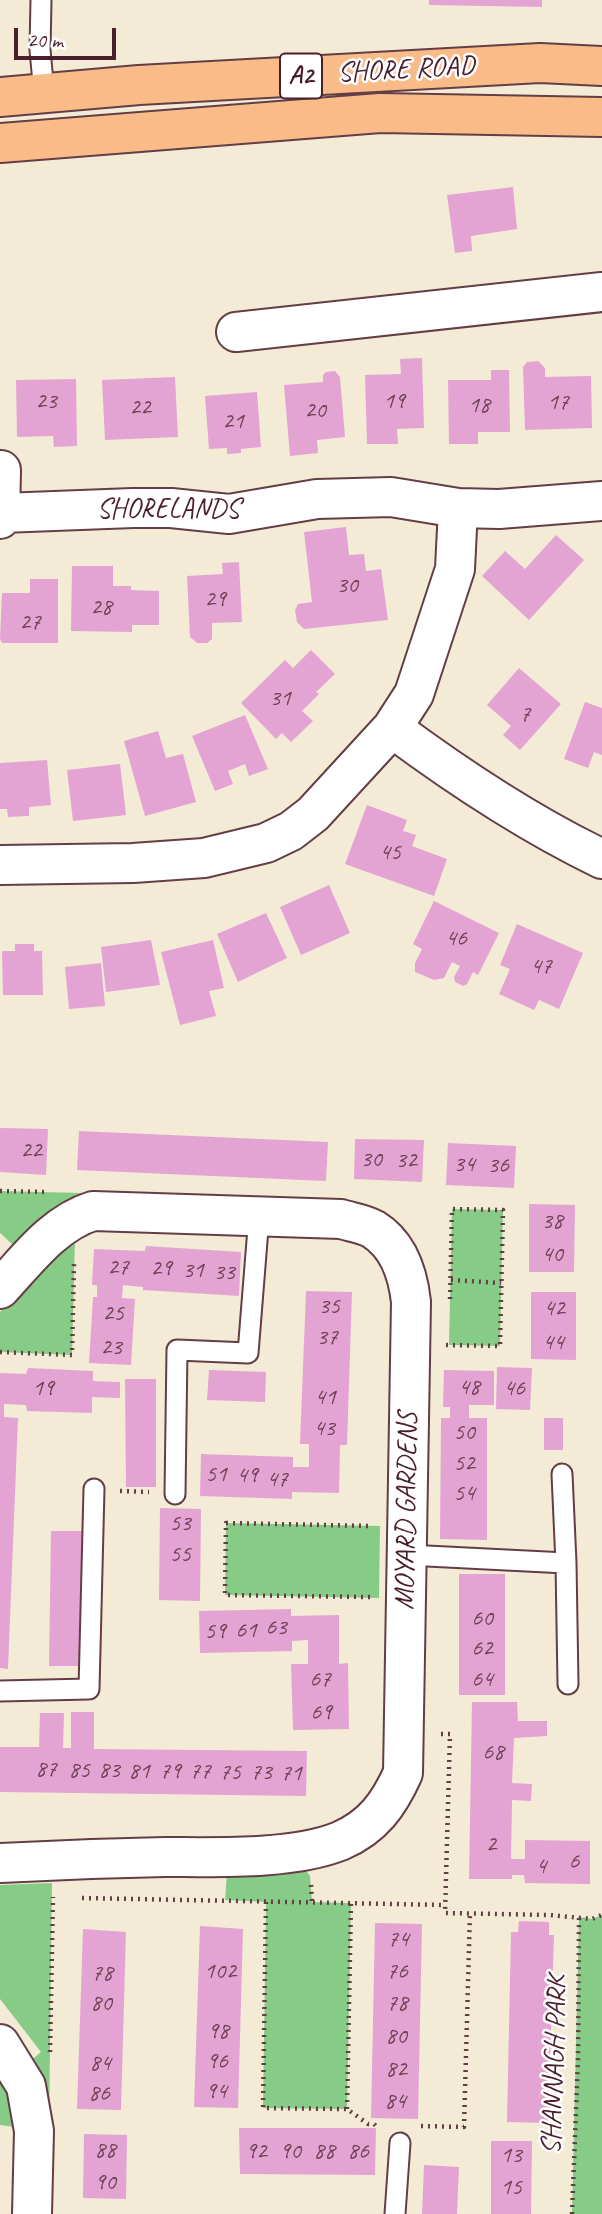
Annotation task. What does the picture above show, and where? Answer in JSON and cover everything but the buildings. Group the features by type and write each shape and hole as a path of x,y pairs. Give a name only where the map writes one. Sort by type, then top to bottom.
{"highway":[{"name":"SHORE ROAD","path":"0,97 138,85 540,63 602,66"},
{"name":"SHORE ROAD","path":"0,143 380,113 602,117"}],"street":[{"path":"236,332 602,292"},
{"path":"1,470 1,516"},
{"name":"SHORELANDS","path":"1,516 133,508 229,514 317,499 391,497 458,508 499,509 602,501"},
{"path":"0,865 132,863 204,858 266,843 290,831 313,814 392,728 414,694 455,569 458,508"},
{"path":"392,728 517,814 557,838 602,859"},
{"name":"MOYARD GARDENS","path":"0,1863 225,1857 311,1850 341,1840 367,1825 392,1798 402,1773 411,1302 408,1275 393,1247 373,1229 341,1219 93,1211 75,1216"},
{"path":"0,1289 43,1243 75,1216"},
{"path":"0,2044 26,2086 34,2131 32,2214"}],"lane":[{"path":"41,0 40,50 44,93"},
{"path":"175,1494 177,1350 248,1353 259,1216"},
{"path":"562,1474 568,1684"},
{"path":"0,1691 89,1689 94,1489"},
{"path":"407,1540 566,1563"},
{"path":"395,2214 400,2143"}],"path":[{"path":"410,1342 500,1346 503,1210 452,1209 450,1306"},
{"path":"0,1352 72,1355 75,1216"},
{"path":"451,1280 501,1283"},
{"path":"449,1345 450,1332"},
{"path":"94,1489 175,1494"},
{"path":"406,1598 225,1595 226,1523 407,1540"},
{"path":"450,1734 445,1913 592,1919 602,1915"},
{"path":"50,2060 52,1897 61,1897"},
{"path":"70,1898 445,1905"},
{"path":"266,1902 263,2108 347,2109 368,2124 387,2125"},
{"path":"347,2109 351,1903"},
{"path":"412,2126 464,2127 470,1912"},
{"name":"SHANNAGH PARK","path":"572,2214 578,2059 579,1917"},
{"path":"374,2124 400,2143"}],"green space":[{"path":"0,1191 82,1193 48,1215 13,1245 0,1233"},
{"path":"452,1209 503,1210 500,1346 449,1345"},
{"path":"75,1238 72,1355 0,1352 0,1312 57,1247"},
{"path":"226,1523 380,1526 379,1598 225,1595"},
{"path":"304,1868 310,1876 312,1902 351,1903 347,2109 263,2108 266,1902 225,1900 227,1873"},
{"path":"52,1883 49,2128 27,2064 41,2052 0,1999 0,1885"},
{"path":"602,1915 602,2214 572,2214 579,1917 592,1919"},
{"path":"0,2080 11,2097 14,2127 0,2125"}]}
